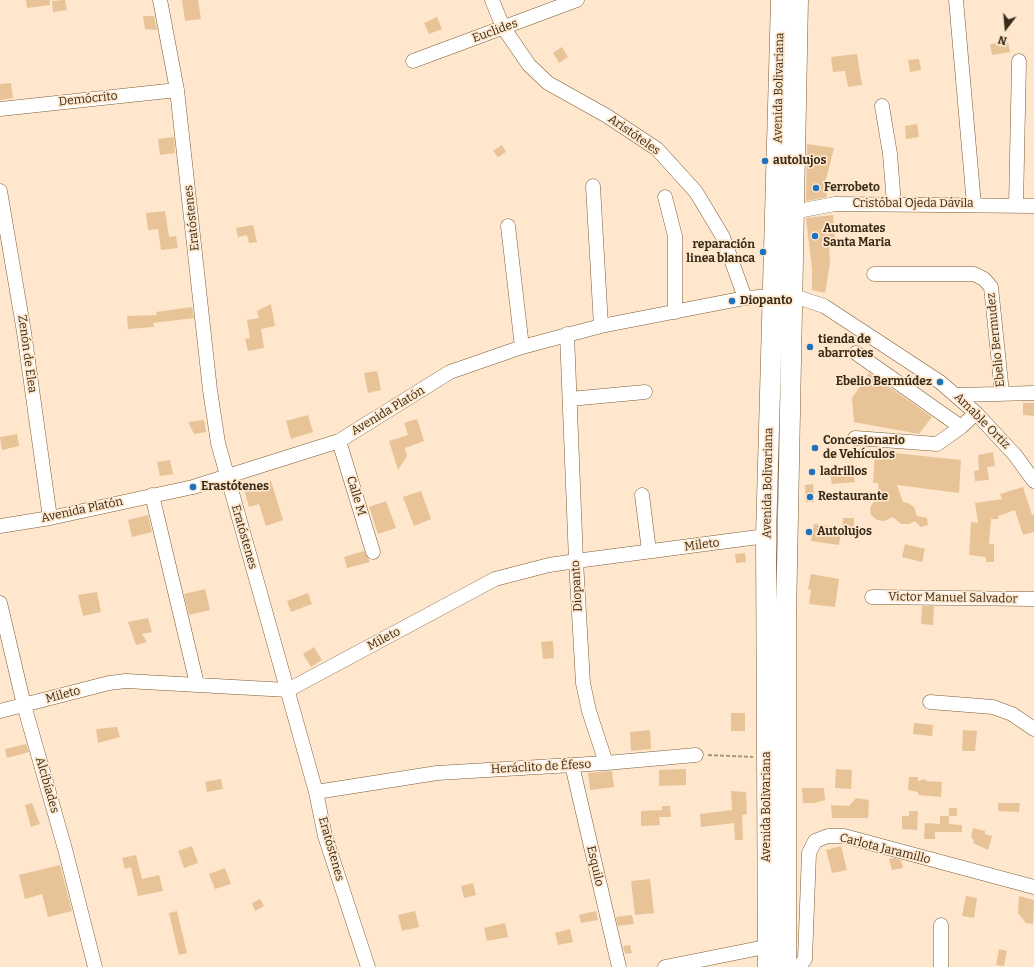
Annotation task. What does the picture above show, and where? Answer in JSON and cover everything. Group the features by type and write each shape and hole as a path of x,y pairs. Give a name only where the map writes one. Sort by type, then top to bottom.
{"highway":[{"name":"Avenida Bolivariana","path":"768,967 776,944 786,618 782,296 782,0"},
{"name":"Avenida Bolivariana","path":"786,967 776,944 766,758 766,536 782,296 793,212 798,0"}],"street":[{"name":"Eratóstenes","path":"160,0 177,90 210,390 218,443 316,792 325,836 368,967"},
{"name":"Aristóteles","path":"492,0 503,28 529,65 548,83 607,116 657,149 696,192 722,238 745,298"},
{"name":"Euclides","path":"413,61 577,0"},
{"path":"956,0 974,205"},
{"path":"1016,206 1019,61"},
{"name":"Demócrito","path":"0,109 177,90"},
{"path":"882,106 890,154 894,204"},
{"path":"593,186 601,326"},
{"name":"Zenón de Elea","path":"0,191 24,332 50,518"},
{"path":"664,197 674,236 675,312"},
{"name":"Cristóbal Ojeda Dávila","path":"793,212 835,204 1034,206"},
{"path":"508,226 522,347"},
{"name":"Ebelio Bermudez","path":"874,274 974,274 984,279 991,286 1002,393"},
{"name":"Avenida Platón","path":"0,526 50,518 193,487 339,441 450,372 522,347 601,326 745,298 782,296"},
{"name":"Amable Ortiz","path":"782,296 824,306 957,395 1015,455 1034,481"},
{"name":"Diopanto","path":"567,334 576,561 583,683 589,711 606,763"},
{"path":"856,353 961,427"},
{"path":"570,398 645,392"},
{"path":"957,395 1034,393"},
{"path":"855,438 937,444 961,427 976,413"},
{"name":"Calle M","path":"339,441 373,552"},
{"path":"642,495 649,551"},
{"path":"152,496 197,684"},
{"name":"Mileto","path":"0,711 110,682 141,681 288,690 495,579 549,565 766,536"},
{"name":"Victor Manuel Salvador","path":"872,596 1034,599"},
{"name":"Alcibíades","path":"0,603 24,705 65,849 95,967"},
{"path":"930,702 993,707 1012,714 1034,729"},
{"name":"Heráclito de Éfeso","path":"316,792 437,773 606,763 696,755"},
{"name":"Esquilo","path":"572,765 619,967"},
{"name":"Carlota Jaramillo","path":"799,967 804,959 809,852 815,841 828,836 844,836 1034,887"},
{"path":"941,925 941,967"},
{"path":"666,967 776,944"}],"path":[{"path":"696,755 766,758"}],"building":[{"path":"26,0 50,0 50,5 27,8"},
{"path":"65,0 67,10 53,12 52,1"},
{"path":"182,0 198,0 201,19 185,21"},
{"path":"143,16 154,16 157,30 145,29"},
{"path":"437,17 442,29 429,34 424,23"},
{"path":"1008,42 1010,52 992,55 990,44"},
{"path":"562,47 568,57 559,63 553,53"},
{"path":"857,54 862,85 848,87 845,71 833,72 831,57"},
{"path":"919,59 921,70 910,72 908,60"},
{"path":"11,83 13,98 0,100 0,84"},
{"path":"917,124 919,137 906,139 905,126"},
{"path":"174,137 175,153 160,155 158,139"},
{"path":"807,144 834,148 825,183 827,197 806,201"},
{"path":"502,145 506,152 498,157 493,151"},
{"path":"165,211 169,237 176,236 178,248 161,250 158,229 148,230 146,213"},
{"path":"833,215 835,241 829,241 830,263 825,293 812,290 812,269 806,218"},
{"path":"253,225 257,242 249,243 247,235 238,237 236,228"},
{"path":"271,304 275,326 261,329 264,348 248,351 245,339 250,338 247,320 259,318 257,311"},
{"path":"192,307 194,318 153,323 154,327 128,329 127,316 157,315 156,312"},
{"path":"377,371 381,390 368,393 364,373"},
{"path":"869,373 932,417 919,434 854,422 852,398"},
{"path":"1023,403 1034,403 1034,416 1023,415"},
{"path":"308,415 313,432 291,439 286,421"},
{"path":"417,419 424,441 405,448 407,456 398,470 389,441 408,435 404,423"},
{"path":"204,420 206,432 194,434 188,422"},
{"path":"17,434 19,446 2,450 0,437"},
{"path":"875,451 961,460 959,493 897,485 903,502 914,507 917,516 927,518 928,525 921,527 915,521 909,524 901,524 893,517 884,521 877,520 871,515 870,508 874,501 879,498 878,483 873,483"},
{"path":"993,452 995,466 987,467 989,480 975,481 974,471 979,470 978,455"},
{"path":"170,460 173,474 160,476 157,462"},
{"path":"853,472 855,482 832,484 830,474"},
{"path":"271,481 283,520 266,526 259,504 249,507 244,489"},
{"path":"813,484 814,502 806,502 805,485"},
{"path":"1023,487 1032,515 1034,515 1034,532 1023,535 1015,510 998,516 998,519 991,519 989,544 994,544 994,562 986,562 986,557 969,555 971,522 978,523 975,503 1002,499 1000,494"},
{"path":"421,491 431,519 414,526 403,497"},
{"path":"386,501 396,528 378,534 369,507"},
{"path":"148,515 152,532 132,537 128,520"},
{"path":"843,518 854,518 854,529 842,529"},
{"path":"814,524 842,528 839,545 811,541"},
{"path":"905,544 925,549 922,562 902,557"},
{"path":"364,551 370,562 347,568 344,557"},
{"path":"745,553 746,562 736,563 735,554"},
{"path":"811,574 839,579 835,607 809,604 811,590 808,589"},
{"path":"205,589 210,610 189,615 184,594"},
{"path":"97,592 101,612 83,616 78,595"},
{"path":"308,593 312,604 291,612 287,601"},
{"path":"922,606 934,606 933,625 921,624"},
{"path":"148,618 152,632 142,634 147,642 136,645 128,622"},
{"path":"553,641 554,658 543,659 541,642"},
{"path":"314,647 322,660 311,667 303,654"},
{"path":"731,713 745,713 745,731 731,731"},
{"path":"914,723 933,725 932,736 913,734"},
{"path":"117,727 120,737 98,743 96,729"},
{"path":"650,730 651,749 631,751 630,732"},
{"path":"963,730 977,731 975,751 962,751"},
{"path":"26,744 29,752 7,758 5,749"},
{"path":"686,769 686,785 659,786 659,770"},
{"path":"836,769 852,770 851,789 835,788"},
{"path":"612,771 614,787 590,790 588,773"},
{"path":"909,777 918,777 918,781 925,779 926,781 942,782 941,797 918,795 918,792 908,790"},
{"path":"221,779 223,789 207,792 205,782"},
{"path":"802,788 824,788 825,800 815,803 803,803"},
{"path":"731,791 746,792 747,814 742,815 743,840 735,840 734,823 701,827 700,814 732,810"},
{"path":"856,798 869,800 868,818 832,818 831,805 849,806"},
{"path":"32,803 40,824 31,827 25,805"},
{"path":"998,803 1020,803 1019,812 998,811"},
{"path":"662,806 670,806 671,817 659,817 660,825 641,826 641,811 662,810"},
{"path":"949,808 957,808 957,816 949,816"},
{"path":"909,811 918,811 917,830 902,829 902,816 909,816"},
{"path":"940,816 949,816 949,824 962,825 962,832 935,832 935,839 924,839 925,823 940,824"},
{"path":"973,828 985,831 985,834 992,836 988,850 973,843 974,840 971,837"},
{"path":"192,846 198,863 184,868 178,851"},
{"path":"841,846 847,870 832,873 826,850"},
{"path":"136,855 142,879 159,875 163,891 138,896 131,867 125,869 122,858"},
{"path":"894,858 901,860 903,868 892,870 889,859"},
{"path":"60,865 72,911 48,917 42,894 25,899 19,875"},
{"path":"225,868 231,884 215,889 209,874"},
{"path":"650,879 654,913 635,915 631,881"},
{"path":"473,883 476,895 464,898 461,886"},
{"path":"966,896 977,898 974,918 962,916"},
{"path":"1019,896 1034,900 1033,924 1026,923 1018,913"},
{"path":"260,899 264,906 255,911 252,903"},
{"path":"177,911 187,953 179,955 169,913"},
{"path":"415,911 419,927 402,931 398,915"},
{"path":"596,911 598,920 581,923 579,915"},
{"path":"632,915 634,924 618,926 616,917"},
{"path":"505,923 508,937 487,941 484,928"},
{"path":"570,929 573,942 558,945 555,933"},
{"path":"630,945 632,953 625,954 623,946"},
{"path":"999,949 1007,951 1004,966 996,965"}],"place":[{"name":"autolujos","path":"765,161"},
{"name":"Ferrobeto","path":"816,188"},
{"name":"Automates Santa Maria","path":"815,236"},
{"name":"reparación linea blanca","path":"763,252"},
{"name":"Diopanto","path":"732,301"},
{"name":"tienda de abarrotes","path":"810,347"},
{"name":"Ebelio Bermúdez","path":"940,382"},
{"name":"Concesionario de Vehículos","path":"815,448"},
{"name":"ladrillos","path":"812,472"},
{"name":"Erastótenes","path":"193,487"},
{"name":"Restaurante","path":"810,497"},
{"name":"Autolujos","path":"809,532"}]}
